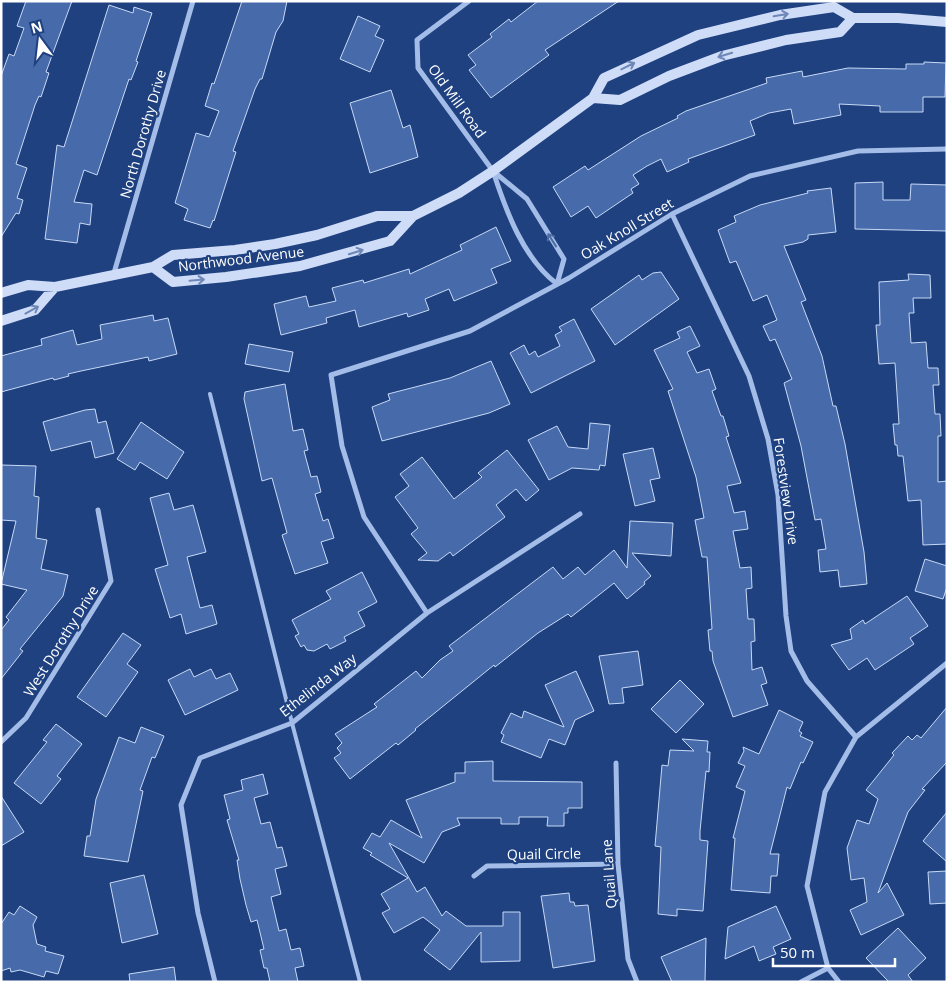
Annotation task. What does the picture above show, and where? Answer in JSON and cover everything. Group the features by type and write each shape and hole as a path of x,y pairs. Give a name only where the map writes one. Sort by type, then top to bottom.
{"street":[{"name":"North Dorothy Drive","path":"114,273 193,1"},
{"name":"Old Mill Road","path":"469,1 417,40 418,68 494,171 527,199 564,259 556,284 541,272 506,212 494,171"},
{"name":"Northwood Avenue","path":"153,267 173,282 246,275 300,266 390,241 413,216 459,193 494,171 593,98 604,78 657,52 706,33 780,15 834,7 853,18 898,18 947,22"},
{"path":"593,98 620,100 686,68 722,56 786,40 840,32 853,18"},
{"name":"Oak Knoll Street","path":"427,613 364,516 342,446 331,374 470,331 556,284 672,214 750,176 858,151 947,149"},
{"name":"Forestview Drive","path":"672,214 749,376 768,438 778,495 786,616 791,650 807,681 856,738"},
{"name":"Northwood Avenue","path":"1,293 28,285 55,287 114,273 153,267 173,255 235,250 275,244 317,235 377,216 413,216"},
{"path":"1,321 35,310 55,287"},
{"name":"West Dorothy Drive","path":"1,742 26,718 111,581 98,510"},
{"name":"Ethelinda Way","path":"215,982 198,913 181,805 200,758 292,723 427,613 580,514"},
{"path":"839,982 828,968 807,886 825,792 856,738 947,663"},
{"name":"Quail Lane","path":"616,763 618,864 628,959 637,982"},
{"name":"Quail Circle","path":"474,876 488,866 618,864"},
{"path":"801,982 828,968"}],"lane":[{"path":"210,394 292,723 360,982"}],"building":[{"path":"26,1 72,1 46,72 49,73 41,97 39,96 35,105 16,164 27,168 17,198 23,200 19,214 16,213 1,237 1,76 9,54 14,56 24,28 17,26"},
{"path":"242,1 287,1 283,21 276,32 262,79 260,79 255,89 233,151 236,152 214,221 210,228 184,220 188,209 175,203 196,133 209,137 219,111 205,106"},
{"path":"538,1 619,1 545,50 549,55 491,98 469,70 476,65 468,55 492,37 490,34 509,19 511,22"},
{"path":"109,5 133,13 134,7 152,13 136,61 138,62 131,80 129,79 97,175 84,170 74,202 92,204 90,225 80,223 77,243 45,239 57,145 64,147"},
{"path":"358,16 380,26 375,36 384,40 370,72 340,59"},
{"path":"924,62 946,63 945,97 923,97 923,112 880,112 880,106 839,104 841,115 794,124 791,109 769,113 750,121 755,135 688,159 689,162 667,172 661,159 647,166 633,175 639,184 631,189 633,193 596,218 588,206 571,217 553,187 585,166 588,170 641,136 678,118 677,116 686,111 767,83 766,78 802,71 803,77 848,68 906,69 906,64 924,64"},
{"path":"391,90 403,128 410,125 418,157 370,173 350,103"},
{"path":"883,182 883,200 910,200 911,184 947,185 947,231 855,229 855,183"},
{"path":"831,188 836,232 808,235 808,239 803,242 784,246 806,300 801,302 822,356 833,406 836,406 845,444 864,552 867,584 840,587 838,570 820,572 818,550 826,549 821,519 815,520 801,446 784,383 792,379 775,339 770,341 763,326 777,320 767,295 753,301 736,261 730,263 718,230 736,222 734,216 760,205 808,193 807,191"},
{"path":"496,227 511,261 491,269 497,283 454,301 449,289 425,299 429,310 408,317 407,313 359,327 355,310 326,318 327,323 281,335 274,304 306,296 309,307 336,301 332,288 363,280 364,283 409,269 410,274 462,250 460,245"},
{"path":"661,272 679,299 615,345 591,309 639,275 642,280 653,273"},
{"path":"908,274 930,275 931,298 913,298 914,313 909,313 911,343 926,342 928,368 938,368 939,385 933,385 935,414 940,414 941,436 938,436 938,482 947,481 947,544 923,545 921,500 908,501 903,456 898,456 897,445 895,445 893,424 899,424 895,363 879,364 876,325 880,325 879,282 909,280"},
{"path":"153,315 154,321 168,318 177,354 149,361 148,357 81,371 54,380 53,378 1,392 1,356 42,345 41,339 73,330 77,345 102,339 100,325"},
{"path":"574,319 595,361 531,393 510,353 524,345 529,355 535,351 538,357 560,346 555,335 562,331 559,327"},
{"path":"690,326 700,346 687,352 697,373 709,369 716,389 712,391 721,416 723,416 729,436 726,437 741,483 727,486 734,513 745,511 748,529 733,531 740,568 751,567 752,588 746,589 748,619 754,619 755,641 751,642 752,670 762,667 767,683 761,685 768,705 733,717 713,661 712,651 710,651 708,630 712,629 707,557 702,557 695,520 704,518 696,477 668,391 673,389 654,350 680,338 677,332"},
{"path":"249,344 293,352 289,372 245,364"},
{"path":"491,361 510,404 489,413 382,441 372,407 390,400 388,394 450,378"},
{"path":"285,384 293,431 303,429 308,450 304,451 311,477 317,476 321,492 315,494 323,521 328,519 334,538 321,542 328,563 295,574 282,535 287,533 272,478 262,481 244,399 245,392"},
{"path":"95,409 98,423 106,421 114,453 95,458 91,441 51,451 43,422"},
{"path":"141,422 184,452 167,479 140,462 135,470 117,459"},
{"path":"590,423 610,425 605,466 600,465 599,470 572,468 549,480 528,440 557,426 568,447 588,449"},
{"path":"653,448 660,478 650,480 655,501 635,506 623,454"},
{"path":"507,450 539,490 526,501 516,489 496,505 505,517 453,556 450,552 438,561 418,560 427,553 411,534 418,528 395,497 409,486 400,474 422,457 454,499 482,477 478,473"},
{"path":"1,465 36,466 34,496 39,497 36,538 47,540 41,569 68,575 63,596 20,649 23,651 1,679 1,630 9,620 6,617 27,590 1,584 16,521 1,520"},
{"path":"169,493 174,510 193,505 206,552 187,557 200,608 212,605 217,624 186,634 181,614 170,618 155,569 168,565 150,498"},
{"path":"630,521 673,523 671,556 632,553 651,576 644,582 645,584 627,599 614,583 571,617 568,614 538,633 495,667 494,665 398,745 396,743 350,779 334,758 341,753 337,748 342,743 335,734 377,707 374,704 416,671 422,678 440,660 453,651 449,646 553,567 563,579 578,567 585,575 614,550 627,568"},
{"path":"925,559 947,566 947,587 943,599 915,591"},
{"path":"362,572 377,602 358,612 365,626 344,637 346,641 330,649 327,644 314,651 307,650 304,645 301,647 295,636 299,634 292,620 331,599 326,591"},
{"path":"907,596 928,626 910,638 914,644 875,670 867,658 849,670 831,645 852,639 850,629 863,620 865,624"},
{"path":"123,633 141,645 127,664 138,672 106,717 77,697"},
{"path":"638,651 643,685 622,688 624,703 609,704 599,656"},
{"path":"190,669 194,677 211,669 216,679 230,673 238,690 185,715 168,680"},
{"path":"576,671 594,711 575,720 565,745 549,739 541,758 501,742 504,735 501,733 511,713 522,718 524,711 564,727 545,685"},
{"path":"680,680 704,704 676,733 651,709"},
{"path":"947,707 947,762 922,789 925,790 908,812 878,893 887,883 904,915 861,935 850,910 867,902 864,878 851,880 847,848 857,820 869,824 878,799 866,790 894,755 892,753 908,736 912,740 917,735 921,738"},
{"path":"779,710 803,722 799,731 802,733 800,736 813,742 803,763 801,762 790,789 787,787 770,854 779,854 777,876 771,876 770,893 731,890 735,838 733,838 745,791 736,787 745,766 738,763 744,751 743,747 759,754"},
{"path":"56,724 82,744 57,776 61,779 41,804 14,783 47,742 43,740"},
{"path":"141,727 164,736 155,758 152,757 140,790 143,791 128,862 84,856 87,836 90,836 96,799 119,737 135,743"},
{"path":"682,739 708,741 707,752 710,752 709,772 706,771 700,840 708,841 703,911 677,909 677,916 658,914 661,847 655,846 662,765 668,766 670,750 694,751"},
{"path":"493,761 493,781 582,782 582,808 568,808 568,813 564,813 564,826 547,826 548,817 519,817 519,824 501,824 501,818 457,818 460,825 442,832 424,863 389,843 417,892 425,887 442,916 446,911 466,926 503,926 503,912 520,912 520,961 481,962 481,932 450,970 424,950 440,930 423,917 394,933 382,913 390,909 381,894 408,878 370,855 372,853 363,848 372,833 380,837 391,820 422,838 406,800 455,782 455,773 465,773 465,762"},
{"path":"263,774 268,794 254,798 261,824 270,822 277,848 282,847 287,866 275,869 281,894 271,897 279,931 286,929 291,950 300,948 304,966 295,968 298,982 270,982 267,968 264,968 260,950 264,949 257,920 251,922 246,905 237,860 239,860 227,820 230,819 224,795 243,790 241,780"},
{"path":"1,796 24,832 1,846"},
{"path":"947,812 947,862 923,841"},
{"path":"947,871 947,903 930,904 928,872"},
{"path":"144,875 158,934 122,943 110,883"},
{"path":"569,893 570,902 574,902 575,906 588,905 595,961 553,968 541,896"},
{"path":"20,906 37,917 33,925 37,944 46,947 45,951 64,956 58,974 46,971 44,977 20,970 11,972 10,968 1,971 1,924 9,912 14,915"},
{"path":"776,906 791,939 773,947 776,954 759,961 754,946 725,959 728,927"},
{"path":"898,928 926,958 908,975 913,982 889,982 866,958"},
{"path":"706,938 705,982 672,982 661,957"},
{"path":"174,967 176,982 130,982 129,974"}]}
